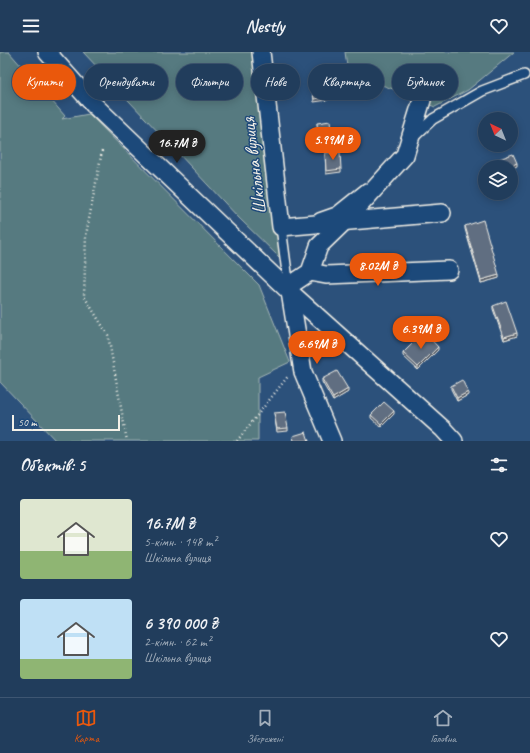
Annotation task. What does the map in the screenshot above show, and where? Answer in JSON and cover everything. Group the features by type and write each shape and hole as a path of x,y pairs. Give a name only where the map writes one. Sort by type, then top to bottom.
{"street":[{"path":"48,52 94,105 290,289 443,429 454,441"},
{"name":"Шкільна вулиця","path":"261,52 282,227"},
{"path":"290,289 310,272 320,246 345,221 405,155 422,100"},
{"path":"282,227 442,213"},
{"path":"310,272 326,275 449,270"},
{"path":"290,289 303,372 332,441"}],"lane":[{"path":"290,289 282,227 304,223 336,212 379,178 409,143 433,119 482,91 524,75"}],"path":[{"path":"102,151 86,235 84,296 108,335 127,441"},
{"path":"237,441 301,359"}],"green space":[{"path":"0,52 9,52 20,64 12,64 12,100 51,100 65,116 62,119 89,114 259,285 290,362 258,377 258,441 56,441 0,382"},
{"path":"83,52 253,52 257,64 251,64 251,100 265,100 280,258 239,218 128,100 168,100 168,64 94,64"},
{"path":"345,52 514,52 468,90 458,95 458,64 392,64 392,89 384,86 384,64 347,64"},
{"path":"419,100 449,100 435,107"}],"building":[{"path":"330,121 332,138 319,140 317,123"},
{"path":"340,152 341,169 326,171 325,153"},
{"path":"513,154 516,160 496,160"},
{"path":"483,220 499,275 481,280 465,226"},
{"path":"506,301 517,333 504,337 493,306"},
{"path":"424,332 438,347 418,367 403,353"},
{"path":"337,371 348,389 333,398 322,379"},
{"path":"462,380 468,392 457,398 451,386"},
{"path":"384,402 394,411 381,424 371,415"},
{"path":"285,412 288,428 277,429 274,413"},
{"path":"306,432 309,441 294,441 293,436"}]}
